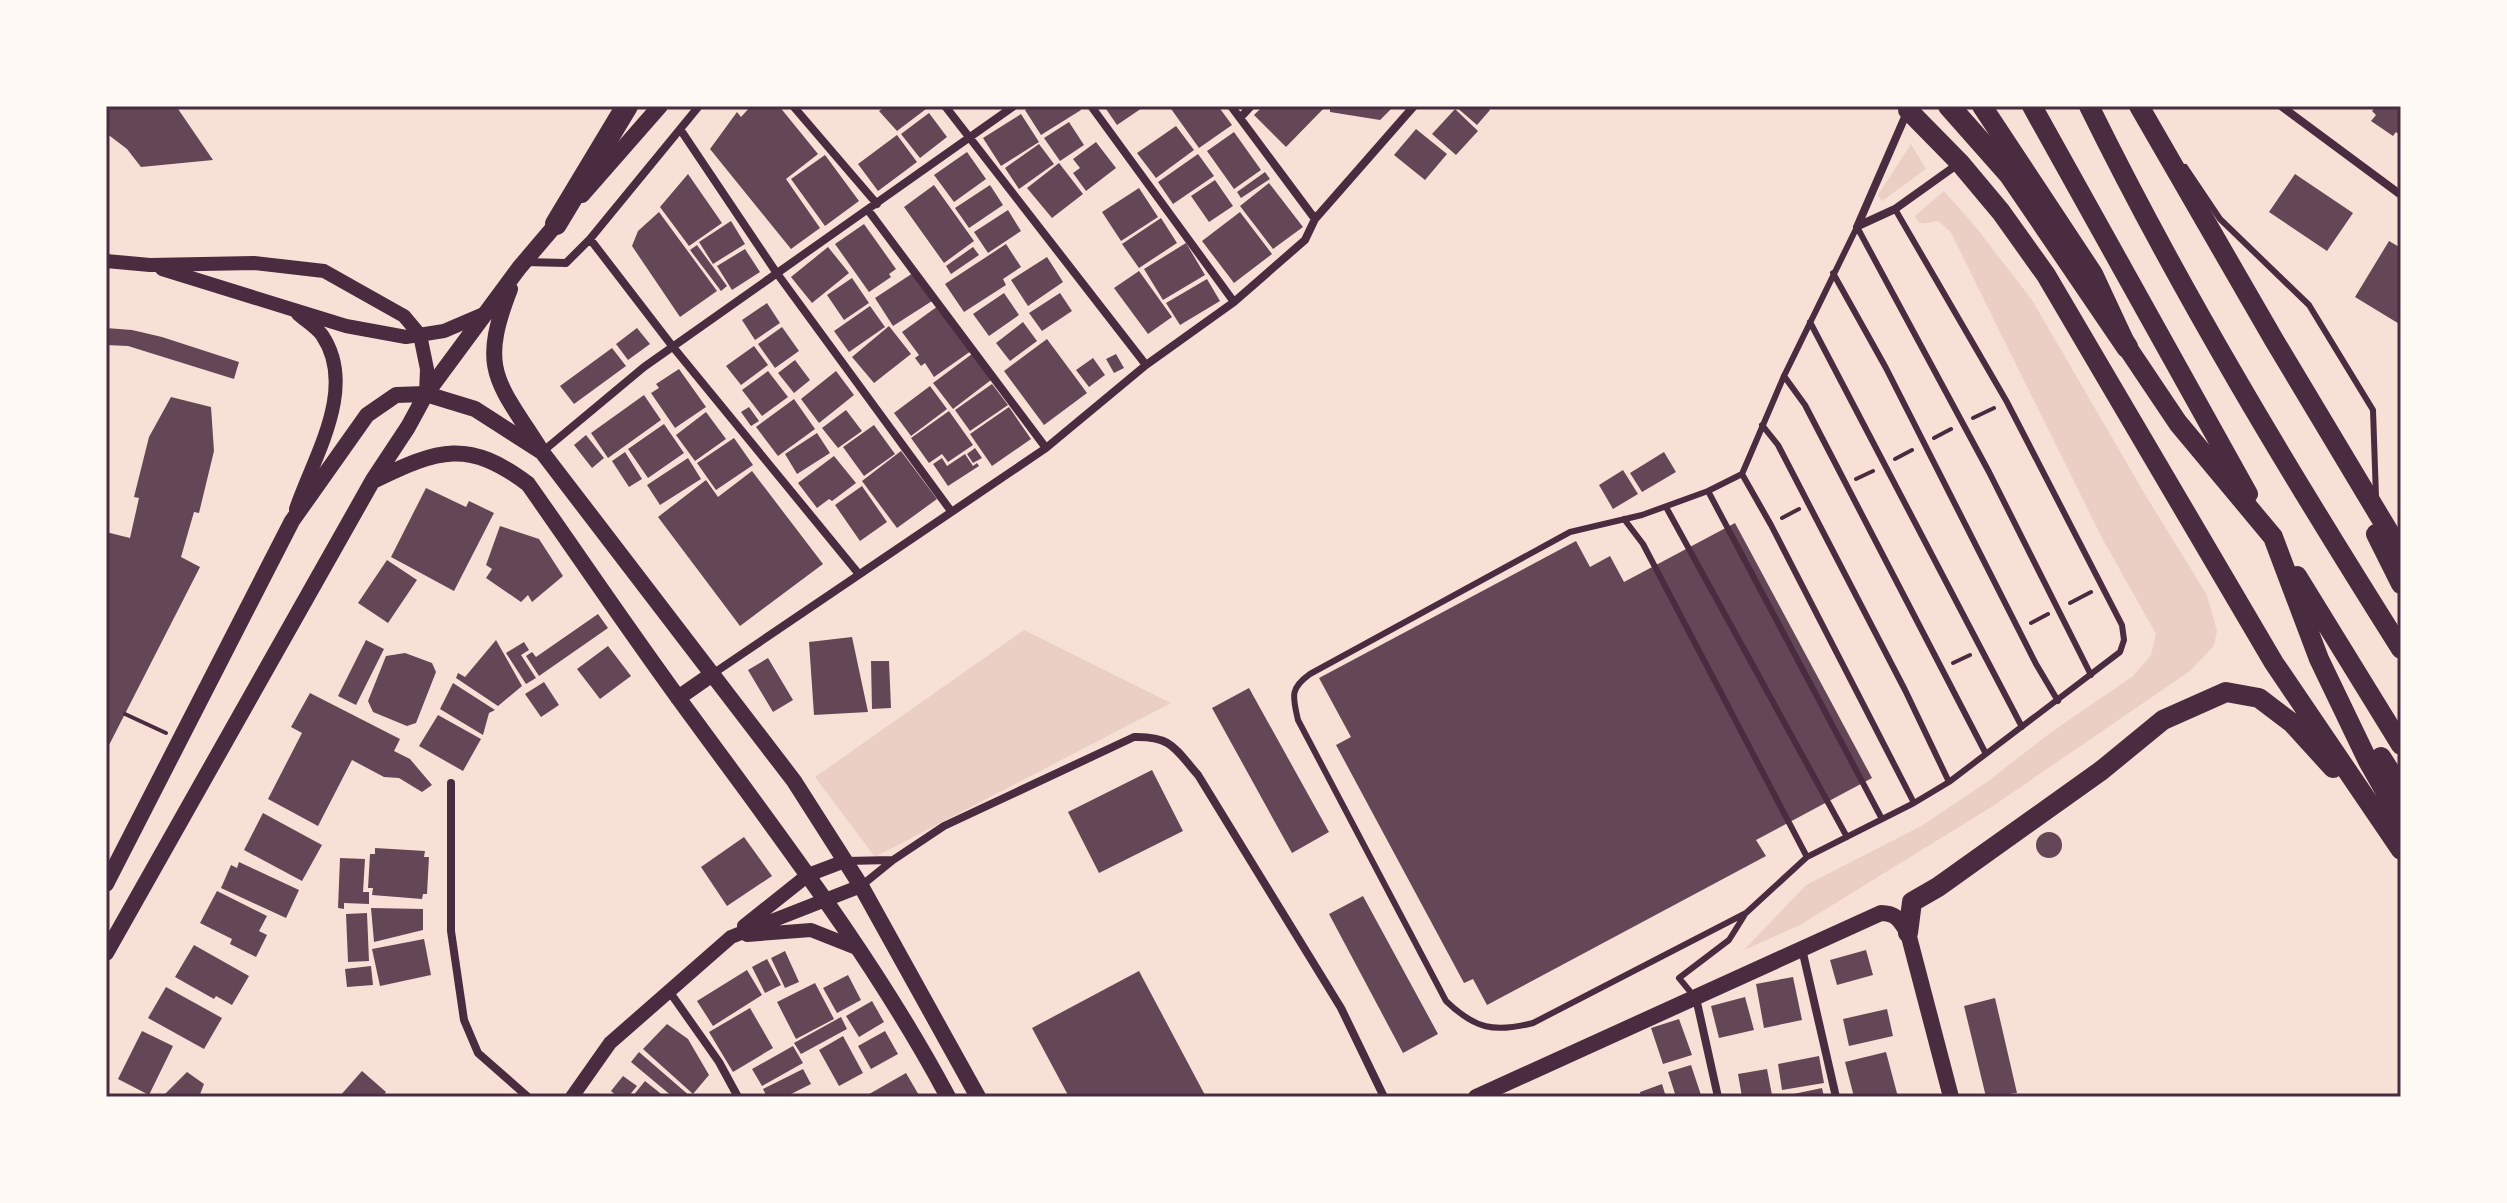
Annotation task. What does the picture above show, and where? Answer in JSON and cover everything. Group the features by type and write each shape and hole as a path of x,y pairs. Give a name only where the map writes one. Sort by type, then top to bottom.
{"highway":[{"path":"556,224 627,106"},
{"path":"1949,106 2010,175 2178,423 2273,537 2319,659 2368,761 2401,819"},
{"path":"1982,106 2093,274 2127,347"},
{"path":"2032,106 2273,537 2401,745"},
{"path":"2089,106 2204,321 2329,536 2401,649"},
{"path":"2142,106 2308,398 2401,552"},
{"path":"1904,108 1960,163 2001,212 2046,275 2274,663 2401,850"},
{"path":"2308,398 2401,584"},
{"path":"2319,659 2401,788"},
{"path":"1908,933 1912,902 1920,895 1938,887 2102,770 2163,720 2226,692 2259,698 2292,723 2377,814"}],"main road":[{"path":"106,953 373,480 426,394 522,265 660,106"},
{"path":"522,265 498,319 493,340 494,371 508,398 542,452 794,781 861,886 978,1097"},
{"path":"106,884 292,521 367,415 396,395 426,394 475,409 542,452"},
{"path":"373,480 409,463 439,454 471,454 502,464 528,484 861,950 912,1030 948,1097"},
{"path":"678,698 711,675"},
{"path":"1476,1097 1881,913 1890,913 1898,917 1908,933 1951,1097"}],"street":[{"path":"522,265 566,263 590,239 699,106"},
{"path":"793,106 877,204"},
{"path":"945,106 1146,365"},
{"path":"542,452 644,367 1014,106"},
{"path":"1091,106 1234,302"},
{"path":"1231,106 1315,219"},
{"path":"1240,118 1251,106"},
{"path":"711,675 1046,448 1146,365 1234,302 1305,240 1315,219 1414,106"},
{"path":"2281,106 2401,195"},
{"path":"1857,227 1904,108"},
{"path":"680,129 776,272 951,511"},
{"path":"1857,227 1895,209 1960,163"},
{"path":"868,210 1046,448"},
{"path":"590,239 673,347 858,573"},
{"path":"106,261 150,265 254,263 324,271 404,316 420,335 427,369 426,394"},
{"path":"150,265 346,326 406,337 444,331 486,313"},
{"path":"292,521 337,392 336,365 321,334 295,311"},
{"path":"731,937 861,886 944,826 1052,775 1134,737 1158,736 1174,747 1198,775 1341,1008 1384,1097"},
{"path":"451,783 451,931 464,1020 478,1053 528,1097"},
{"path":"572,1097 610,1043 668,990 808,875 845,861 893,860"},
{"path":"731,937 811,930 861,950"},
{"path":"1802,949 1836,1097"},
{"path":"668,990 719,1062 738,1097"},
{"path":"1696,997 1718,1097"}],"lane":[{"path":"2142,106 2220,219 2309,305 2373,410 2377,513"},
{"path":"1857,227 1784,376 1742,474 1666,507 1570,532 1299,682 1293,695 1298,720 1446,1001 1479,1026 1507,1029 1533,1023 1746,913 1807,857 1949,782 2120,652 2124,640 2122,625 2007,402 1895,209"},
{"path":"1857,227 1989,472 2091,675"},
{"path":"1833,273 1886,368 2036,664 2058,701"},
{"path":"1810,322 2022,727"},
{"path":"1784,376 1805,405 1986,754"},
{"path":"1762,425 1778,445 1949,782"},
{"path":"1742,474 1914,803"},
{"path":"1708,491 1882,819"},
{"path":"1666,507 1847,837"},
{"path":"1624,519 1643,544 1807,857"},
{"path":"1696,997 1679,978 1729,940 1746,913"}],"path":[{"path":"125,714 181,740"}],"shaded area":[{"path":"1911,144 1926,169 1882,201 1878,195"},
{"path":"1944,191 2032,300 2207,595 2217,631 2214,646 2190,671 1993,806 1800,925 1744,950 1806,885 1923,825 2133,676 2151,655 2156,634 2103,540 1950,231 1938,221 1921,223 1915,216"},
{"path":"1024,630 1171,703 875,857 815,777"}],"building":[{"path":"106,106 176,106 213,160 141,167 127,149 106,133"},
{"path":"751,106 779,106 818,154 786,179 820,228 791,249 710,149 737,112 741,117"},
{"path":"886,106 923,106 926,109 897,131 879,111"},
{"path":"1033,106 1079,106 1081,110 1041,135 1025,110"},
{"path":"1104,106 1145,106 1117,125"},
{"path":"1169,106 1218,106 1232,125 1199,148"},
{"path":"1263,106 1326,106 1286,147 1254,115"},
{"path":"1330,106 1394,106 1380,120 1330,112"},
{"path":"1455,106 1486,106 1490,110 1477,125"},
{"path":"2376,106 2401,106 2401,136 2396,132 2393,136 2371,121 2376,115 2372,111"},
{"path":"1455,109 1478,131 1456,155 1432,134"},
{"path":"929,113 947,137 920,158 901,134"},
{"path":"1021,114 1039,142 1001,166 983,138"},
{"path":"1069,122 1084,145 1060,161 1044,138"},
{"path":"1176,126 1194,150 1156,178 1137,153"},
{"path":"1416,129 1447,154 1425,180 1394,155"},
{"path":"1234,132 1261,170 1234,189 1207,151"},
{"path":"897,135 917,162 878,191 858,164"},
{"path":"1096,142 1116,168 1086,191 1073,173 1080,168 1073,159"},
{"path":"1039,144 1054,164 1019,189 1005,168"},
{"path":"967,152 986,179 954,202 934,175"},
{"path":"1198,154 1214,176 1173,204 1158,182"},
{"path":"825,155 859,201 825,226 791,179"},
{"path":"1059,163 1083,194 1052,218 1027,188"},
{"path":"1265,172 1270,179 1241,198 1237,192"},
{"path":"688,174 722,223 689,246 660,207"},
{"path":"2295,174 2353,213 2327,251 2269,212"},
{"path":"1215,180 1233,206 1209,222 1191,196"},
{"path":"1269,183 1303,227 1273,249 1240,206"},
{"path":"934,185 974,241 944,263 904,207"},
{"path":"990,185 1003,205 969,228 955,208"},
{"path":"1139,188 1158,217 1121,241 1102,212"},
{"path":"1008,210 1021,231 988,253 974,232"},
{"path":"659,212 717,291 680,317 632,246 638,231"},
{"path":"1240,212 1272,254 1234,283 1202,241"},
{"path":"1161,218 1177,243 1139,268 1122,244"},
{"path":"731,221 745,244 713,264 699,242"},
{"path":"864,224 896,269 889,274 891,277 869,292 835,244"},
{"path":"2389,241 2401,248 2401,325 2355,297"},
{"path":"1186,243 1205,275 1163,300 1144,269"},
{"path":"1006,244 1021,267 1003,279 1006,285 964,312 945,284"},
{"path":"697,245 727,286 721,291 690,250"},
{"path":"828,247 849,273 812,303 791,277"},
{"path":"973,247 979,255 951,274 946,266"},
{"path":"745,249 760,272 732,290 717,266"},
{"path":"1047,257 1063,282 1028,306 1011,280"},
{"path":"1139,271 1172,317 1148,334 1114,288"},
{"path":"913,273 932,301 893,326 875,298"},
{"path":"852,278 869,303 844,320 827,295"},
{"path":"1207,279 1220,301 1180,325 1166,303"},
{"path":"1004,293 1019,315 989,336 973,314"},
{"path":"1060,293 1072,311 1042,331 1029,313"},
{"path":"767,303 780,323 755,340 742,320"},
{"path":"870,306 885,327 849,352 834,331"},
{"path":"938,306 971,351 934,377 925,363 921,366 915,358 919,355 902,332"},
{"path":"1023,322 1037,341 1010,361 996,343"},
{"path":"889,326 911,354 874,383 852,357"},
{"path":"782,327 799,351 775,368 758,344"},
{"path":"106,328 162,337 239,362 234,379 128,346 106,345"},
{"path":"637,328 650,344 628,360 616,344"},
{"path":"1047,339 1087,393 1044,425 1004,371"},
{"path":"754,346 768,365 741,385 726,366"},
{"path":"612,348 626,366 574,404 560,386"},
{"path":"972,354 991,380 953,409 933,383"},
{"path":"1116,354 1124,368 1114,373 1106,359"},
{"path":"1093,358 1105,375 1089,387 1076,370"},
{"path":"795,360 810,380 794,393 778,373"},
{"path":"679,369 706,407 675,428 651,393 659,388 656,384"},
{"path":"768,371 788,397 762,416 742,390"},
{"path":"836,371 854,395 819,423 801,399"},
{"path":"992,384 1008,405 970,431 955,410"},
{"path":"930,386 947,409 911,436 894,413"},
{"path":"644,395 661,420 608,458 591,433"},
{"path":"171,397 211,407 214,451 199,513 194,512 181,557 200,567 106,751 106,532 130,538 139,498 134,497 149,437"},
{"path":"794,399 815,429 778,456 756,427"},
{"path":"749,407 759,421 751,426 741,412"},
{"path":"1009,407 1031,439 992,466 970,434"},
{"path":"846,410 862,431 838,448 822,428"},
{"path":"949,411 973,445 948,462 942,454 929,463 911,438"},
{"path":"706,412 726,439 695,461 676,435"},
{"path":"664,424 684,453 648,478 628,449"},
{"path":"874,425 895,454 864,476 843,447"},
{"path":"817,433 830,453 797,474 785,454"},
{"path":"586,435 604,458 592,468 574,445"},
{"path":"734,438 753,465 716,490 697,463"},
{"path":"975,448 982,458 973,463 967,454"},
{"path":"901,451 937,499 897,528 862,481"},
{"path":"625,452 642,479 629,487 612,461"},
{"path":"1664,452 1676,472 1642,492 1630,473"},
{"path":"965,454 973,466 977,463 979,466 948,486 933,464 942,458 947,466"},
{"path":"834,456 856,483 817,508 798,483"},
{"path":"688,458 701,479 660,505 647,485"},
{"path":"1623,470 1638,494 1613,509 1599,485"},
{"path":"752,471 823,564 740,626 658,517 706,480 718,497"},
{"path":"862,486 887,522 860,541 835,505"},
{"path":"426,488 466,507 469,501 494,513 454,591 391,557"},
{"path":"1735,523 1872,778 1756,840 1766,856 1487,1005 1473,979 1464,983 1336,745 1351,737 1319,678 1576,541 1590,567 1610,556 1624,582"},
{"path":"500,526 539,539 563,576 532,602 528,595 521,602 486,578 492,569 486,565"},
{"path":"387,560 417,580 388,623 358,603"},
{"path":"598,614 608,628 539,676 526,656 532,652 536,657"},
{"path":"852,637 868,712 814,715 809,642"},
{"path":"366,640 384,649 356,705 338,696"},
{"path":"496,640 522,686 498,706 456,678 458,673 465,677"},
{"path":"524,642 529,650 521,655 536,678 526,684 506,653"},
{"path":"608,646 631,676 600,699 577,669"},
{"path":"405,653 432,663 436,672 416,723 407,726 373,712 368,701 386,656"},
{"path":"768,658 793,700 773,712 748,670"},
{"path":"871,661 889,661 891,708 872,709"},
{"path":"544,682 559,705 541,717 525,694"},
{"path":"453,683 495,710 489,713 483,735 440,709"},
{"path":"1249,688 1329,832 1292,853 1212,708"},
{"path":"310,693 400,739 394,751 410,759 432,785 422,792 399,778 384,777 352,760 318,826 268,799 302,733 291,727"},
{"path":"438,715 481,739 463,771 419,746"},
{"path":"1152,770 1183,831 1099,873 1068,812"},
{"path":"263,813 322,845 302,881 244,850"},
{"path":"2049,832 2058,836 2062,845 2058,854 2049,858 2040,854 2036,845 2040,836"},
{"path":"744,837 772,876 727,906 701,867"},
{"path":"375,848 425,851 424,857 429,857 427,894 423,894 422,899 372,895 373,888 368,888 370,854 375,854"},
{"path":"340,858 365,859 363,892 369,892 369,904 344,903 344,909 338,908"},
{"path":"239,862 299,890 286,918 221,888 231,865 237,868"},
{"path":"217,891 267,916 259,931 267,935 256,957 230,944 232,939 200,923"},
{"path":"1363,896 1438,1034 1403,1053 1329,914"},
{"path":"371,908 423,909 423,930 374,942"},
{"path":"367,913 369,961 348,962 346,914"},
{"path":"424,939 431,975 380,986 372,949"},
{"path":"194,945 249,976 232,1005 216,996 214,999 175,977"},
{"path":"1866,950 1873,975 1837,985 1830,960"},
{"path":"785,951 799,982 785,988 771,958"},
{"path":"767,959 781,985 765,993 752,967"},
{"path":"371,966 373,985 347,987 345,969"},
{"path":"747,970 762,995 713,1026 697,1001"},
{"path":"1139,971 1206,1097 1069,1097 1032,1028"},
{"path":"848,975 861,1000 837,1013 823,988"},
{"path":"1793,977 1802,1020 1764,1028 1756,984"},
{"path":"815,983 834,1019 796,1039 777,1002"},
{"path":"166,987 222,1018 204,1049 148,1018"},
{"path":"1745,997 1754,1030 1719,1038 1711,1006"},
{"path":"1995,998 2017,1093 1986,1097 1964,1006"},
{"path":"872,1001 884,1022 859,1037 846,1016"},
{"path":"750,1008 773,1048 733,1072 709,1032"},
{"path":"1887,1009 1893,1036 1849,1046 1843,1019"},
{"path":"841,1017 847,1029 801,1054 794,1043"},
{"path":"1679,1019 1692,1055 1663,1064 1651,1028"},
{"path":"667,1024 688,1039 709,1075 693,1094 643,1049"},
{"path":"142,1031 173,1046 149,1095 118,1079"},
{"path":"885,1031 898,1054 871,1069 858,1046"},
{"path":"843,1036 863,1073 839,1086 819,1050"},
{"path":"793,1046 803,1063 762,1086 752,1069"},
{"path":"639,1052 691,1097 673,1097 631,1062"},
{"path":"1886,1052 1898,1097 1854,1097 1845,1062"},
{"path":"1819,1056 1824,1083 1782,1090 1778,1064"},
{"path":"1691,1065 1701,1095 1676,1097 1668,1072"},
{"path":"803,1069 811,1084 785,1097 767,1097 763,1089"},
{"path":"1767,1069 1772,1095 1742,1097 1738,1074"},
{"path":"362,1071 386,1092 382,1097 339,1097"},
{"path":"187,1072 204,1084 199,1097 162,1097"},
{"path":"906,1073 920,1097 864,1097"},
{"path":"623,1076 637,1086 628,1097 618,1097 611,1091"},
{"path":"645,1081 665,1097 632,1097"},
{"path":"1662,1084 1666,1097 1641,1097 1640,1092"},
{"path":"1822,1088 1824,1097 1784,1097 1784,1096"}]}
